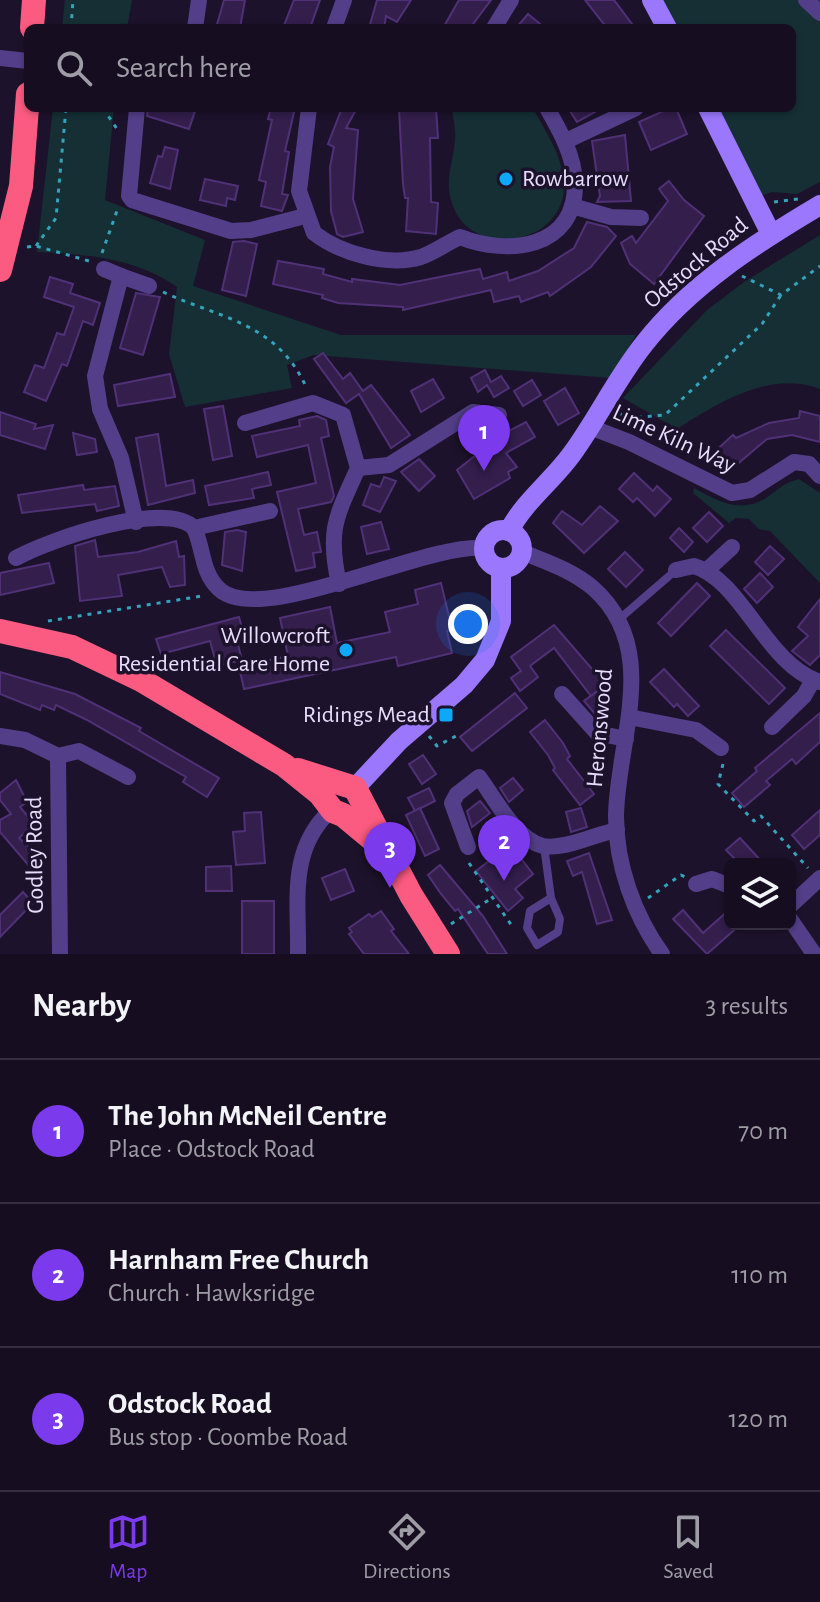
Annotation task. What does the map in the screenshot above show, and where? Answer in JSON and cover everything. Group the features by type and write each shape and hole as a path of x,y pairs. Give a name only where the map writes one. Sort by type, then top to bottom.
{"highway":[{"path":"32,24 34,0"},
{"path":"0,270 21,186 27,112"},
{"path":"0,631 47,640 99,659 343,799 390,854 441,944"}],"street":[{"path":"196,24 199,0"},
{"path":"335,24 344,0"},
{"path":"496,24 511,0"},
{"path":"652,0 665,24"},
{"path":"806,0 820,13"},
{"path":"0,58 24,61"},
{"path":"137,112 129,196 231,231 251,230 305,216"},
{"path":"309,112 299,191 305,216 314,233 352,256 401,258 421,257 460,237 504,250 533,246 554,231 572,206 575,182 566,141 549,112"},
{"path":"566,141 628,112"},
{"path":"710,112 771,234"},
{"name":"Odstock Road","path":"485,548 493,534 509,531 590,427 637,353 663,321 727,265 820,205"},
{"path":"572,206 611,217 641,218"},
{"path":"104,269 149,286"},
{"path":"121,276 95,376 102,416 115,437 136,522"},
{"path":"245,423 313,403 343,415 358,468 334,524 331,548 339,584"},
{"path":"358,468 389,465 473,412 499,415"},
{"name":"Lime Kiln Way","path":"590,427 629,442 732,493 750,490 794,462 809,464 820,476"},
{"path":"194,528 270,511"},
{"path":"16,558 45,541 136,522 180,519 194,528 203,563 222,592 248,601 339,584 446,550 485,548 487,559 501,568"},
{"path":"501,568 517,562 522,552 520,541 509,531"},
{"path":"706,571 732,547"},
{"name":"Heronswood","path":"522,552 584,581 600,595 617,621 632,666 617,830 625,876 635,908 662,954"},
{"path":"676,570 688,566 706,571 799,672 817,681 772,727"},
{"path":"298,954 301,853 318,823 477,671 492,648 503,613 501,568"},
{"path":"562,694 597,733 626,739"},
{"path":"629,717 696,730 721,748"},
{"path":"0,736 25,740 58,756 79,751 128,777"},
{"name":"Godley Road","path":"58,756 60,954"},
{"path":"468,847 452,803 479,777 521,831 543,846 617,830"},
{"path":"796,900 819,878"},
{"path":"696,884 712,879 724,884"},
{"path":"796,928 814,954"}],"lane":[{"path":"617,621 676,570"},
{"path":"543,846 551,898 560,919 558,932 537,945 527,928 530,911 551,898"}],"path":[{"path":"71,24 73,0"},
{"path":"66,112 56,218 36,246 97,264 119,205 129,196"},
{"path":"106,112 133,150"},
{"path":"735,199 740,228 727,265 781,295"},
{"path":"604,405 629,418 665,415 762,324 781,295 820,266"},
{"path":"149,286 265,333 296,363 313,403"},
{"path":"36,620 222,592"},
{"path":"419,724 437,746 456,736"},
{"path":"721,748 724,770 718,784 754,821 761,816 819,878"},
{"path":"468,847 470,866 518,934 527,928"},
{"path":"635,908 681,875 696,884"},
{"path":"441,944 492,898"}],"green space":[{"path":"65,0 132,0 128,24 62,24"},
{"path":"662,0 820,0 820,182 797,194 772,192 760,196 718,112 796,112 796,24 674,24"},
{"path":"53,112 114,112 105,200 205,240 193,286 341,335 636,335 611,378 314,355 287,365 292,388 185,407 169,354 177,287 145,270 110,259 37,252"},
{"name":"Rowbarrow","path":"452,112 535,112 554,146 563,177 564,188 559,207 549,222 533,233 515,239 496,239 478,234 463,223 453,206 449,188 455,135"},
{"path":"820,235 820,389 801,384 763,386 709,409 677,429 623,398 707,310 744,282"},
{"path":"799,479 820,493 820,583 770,531 759,529 749,519 736,518 729,523 693,493 694,488 729,504 747,505 757,503"}],"building":[{"path":"224,0 245,0 241,24 217,24"},
{"path":"294,0 320,0 311,24 285,24"},
{"path":"377,0 411,0 397,22 386,16 385,24 370,24"},
{"path":"459,0 491,0 473,24 445,24"},
{"path":"585,0 614,0 632,24 604,24"},
{"path":"528,14 540,24 519,24"},
{"path":"148,112 195,112 189,129 147,116"},
{"path":"270,112 294,112 285,151 289,152 282,194 288,195 282,211 261,206 266,182 259,180 272,120 268,119"},
{"path":"340,112 355,112 346,128 358,130 353,199 363,232 343,237 337,234 331,211 330,167 334,147 328,144"},
{"path":"399,112 436,112 438,138 430,138 431,202 438,203 436,234 406,231 408,198 405,198"},
{"path":"571,112 595,112 577,122"},
{"path":"661,112 678,112 687,134 651,150 639,122"},
{"path":"625,135 631,201 597,202 600,196 592,141"},
{"path":"165,147 178,150 170,189 150,183 158,156 162,157"},
{"path":"205,179 238,186 235,200 227,198 226,206 200,200"},
{"path":"669,181 684,200 704,216 654,284 630,264 621,243 632,236 636,243 668,201 659,189"},
{"path":"587,222 607,227 616,236 591,267 550,296 548,292 521,302 519,296 494,302 491,290 403,310 403,307 338,303 322,298 323,295 273,284 278,261 324,269 323,274 352,282 352,279 400,285 480,269 483,279 507,272 509,281 538,271 574,248"},
{"path":"233,242 257,244 246,296 222,290"},
{"path":"50,277 73,284 70,293 100,303 93,325 83,321 67,366 62,364 46,401 24,392 35,365 44,368 57,333 64,335 74,307 44,297"},
{"path":"136,293 160,297 143,355 120,348"},
{"path":"323,353 343,379 350,373 363,391 371,385 410,435 391,448 359,394 346,403 314,359"},
{"path":"485,370 491,382 501,376 509,388 494,397 487,385 478,392 471,378"},
{"path":"170,374 175,397 118,406 114,385"},
{"path":"433,379 444,398 421,412 411,391"},
{"path":"532,380 541,395 523,406 514,391"},
{"path":"565,388 579,413 558,425 544,401"},
{"path":"223,406 232,456 213,460 204,409"},
{"path":"800,411 820,416 820,442 792,435 767,439 728,472 712,454 733,435 736,438 769,423 799,418"},
{"path":"0,412 36,424 34,429 53,425 45,449 0,435"},
{"path":"317,416 326,420 329,436 321,438 334,496 331,502 298,509 304,535 317,532 321,552 313,553 315,567 296,571 277,492 316,483 308,445 257,457 252,436 300,426 299,420"},
{"path":"526,422 535,437 506,453 517,467 508,472 510,478 474,499 457,470 476,455 465,438 490,425 503,425 507,432"},
{"path":"73,433 95,439 97,452 77,455"},
{"path":"158,434 166,486 193,480 195,493 148,505 136,438"},
{"path":"419,459 435,476 419,491 401,472"},
{"path":"268,472 271,485 252,489 254,498 209,505 205,486"},
{"path":"634,473 653,491 657,486 671,499 655,516 637,498 633,502 619,489"},
{"path":"384,477 396,481 380,512 363,505 371,484 380,487"},
{"path":"83,485 84,490 115,486 119,506 97,511 95,504 22,513 18,495"},
{"path":"600,506 618,521 584,553 553,523 562,511 582,525"},
{"path":"709,512 723,526 707,542 693,528"},
{"path":"381,522 389,549 367,554 361,527"},
{"path":"679,528 693,542 684,552 670,538"},
{"path":"225,532 246,532 242,571 222,565"},
{"path":"95,540 98,557 138,552 176,541 179,557 184,556 185,585 170,587 162,567 118,575 122,596 80,601 75,546"},
{"path":"770,546 784,559 768,575 755,562"},
{"path":"625,552 643,570 626,587 608,569"},
{"path":"49,563 54,583 0,595 0,573"},
{"path":"760,573 773,587 757,603 744,589"},
{"path":"441,583 452,629 447,631 452,653 398,666 396,657 244,689 239,667 288,656 280,618 330,607 337,643 390,632 385,612 418,604 415,590"},
{"path":"697,583 710,596 671,636 658,623"},
{"path":"820,599 820,655 810,665 792,651 808,636 798,627"},
{"name":"Willowcroft Residential Care Home","path":"239,617 244,635 236,637 242,660 217,666 210,641 161,654 156,639"},
{"path":"554,625 606,685 591,696 554,648 530,666 538,677 520,691 511,678 521,671 511,657"},
{"path":"726,630 785,688 769,704 710,646"},
{"path":"664,669 699,706 688,716 677,704 674,707 650,682"},
{"path":"0,672 75,694 141,728 139,731 219,778 207,797 183,782 186,777 87,720 56,705 54,710 42,705 40,710 0,694"},
{"path":"599,690 610,704 596,715 584,701"},
{"path":"515,693 527,708 472,751 460,737"},
{"path":"820,713 820,742 796,764 792,759 766,781 770,785 744,807 732,793 757,771 755,768"},
{"path":"545,720 563,743 570,756 567,759 594,794 580,805 553,770 555,768 548,755 530,732"},
{"path":"423,755 436,774 422,784 409,764"},
{"path":"513,778 523,790 509,802 500,788"},
{"path":"16,780 27,802 20,807 34,824 19,838 39,856 30,867 0,832 0,820 11,814 0,800 0,793"},
{"path":"429,788 435,801 415,811 408,798"},
{"path":"480,801 490,813 472,827 467,811"},
{"path":"420,808 439,849 425,856 406,815"},
{"path":"581,808 587,827 571,832 566,812"},
{"path":"820,810 820,835 804,849 792,835"},
{"path":"261,812 265,863 236,865 233,832 245,831 244,813"},
{"path":"740,838 758,858 733,858 726,850"},
{"path":"516,852 533,874 515,889 523,898 508,911 476,871 493,858 499,866"},
{"path":"589,853 612,920 597,924 582,872 573,876 567,861"},
{"path":"440,865 483,916 507,954 488,954 458,909 455,911 441,894 428,875"},
{"path":"231,866 232,891 206,891 206,867"},
{"path":"345,869 354,891 331,900 322,878"},
{"path":"23,892 33,903 0,937 0,915"},
{"path":"242,901 274,901 274,954 242,954"},
{"path":"683,910 703,933 724,914 724,930 734,930 707,954 673,919"},
{"path":"381,911 394,929 391,931 409,954 364,954 349,934 352,932 349,928 369,914 372,917"}],"place":[{"name":"Rowbarrow","path":"506,179"},
{"name":"The John McNeil Centre","path":"484,471"},
{"name":"Willowcroft Residential Care Home","path":"346,650"},
{"name":"Ridings Mead","path":"446,715"},
{"name":"Harnham Free Church","path":"504,881"},
{"name":"Odstock Road","path":"390,888"}]}
